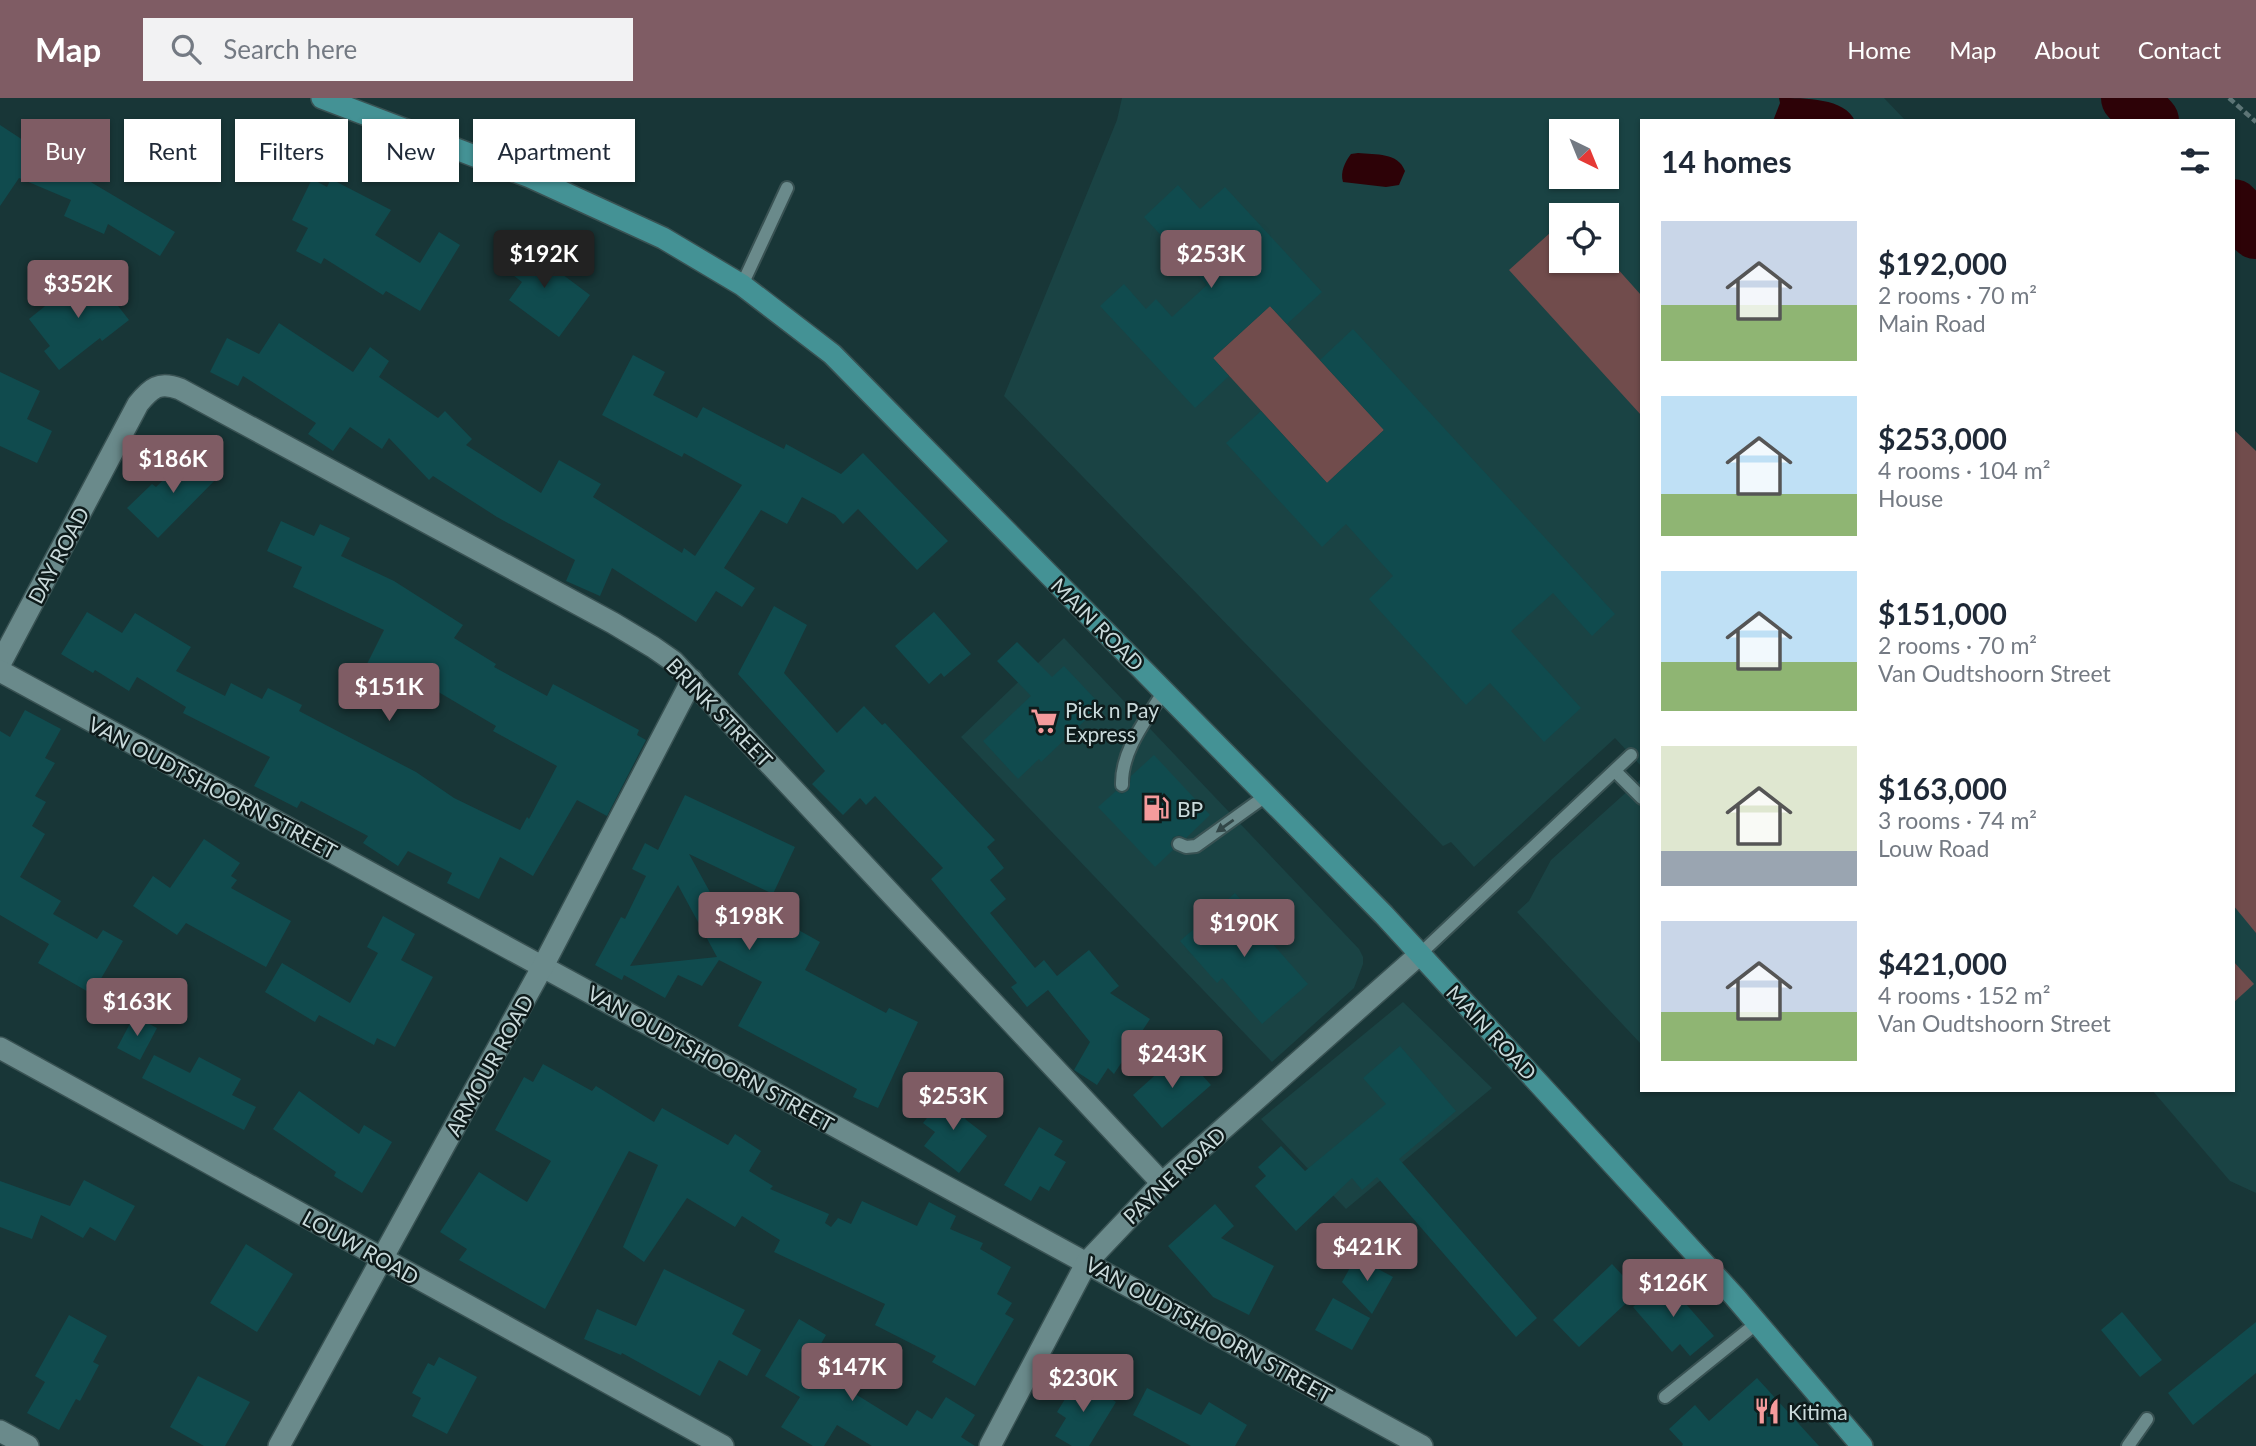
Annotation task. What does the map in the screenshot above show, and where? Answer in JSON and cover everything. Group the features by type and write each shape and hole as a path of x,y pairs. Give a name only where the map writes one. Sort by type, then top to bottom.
{"main road":[{"name":"MAIN ROAD","path":"322,98 530,177 663,238 743,285 832,354 1420,954 1757,1323 1862,1446"}],"street":[{"name":"DAY ROAD","path":"0,664 138,404 147,393 167,384"},
{"name":"BRINK STREET","path":"167,384 653,647 692,680 1162,1183"},
{"name":"VAN OUDTSHOORN STREET","path":"0,671 1422,1446"},
{"name":"ARMOUR ROAD","path":"279,1446 543,966 692,680"},
{"name":"PAYNE ROAD","path":"990,1446 1087,1262 1162,1183 1420,954"},
{"name":"LOUW ROAD","path":"0,1048 723,1446"},
{"path":"0,1431 28,1446"}],"lane":[{"path":"743,285 787,188"},
{"path":"1122,785 1121,768 1129,750 1164,691"},
{"path":"1420,954 1632,755"},
{"path":"1615,771 1640,795"},
{"path":"1179,844 1186,847 1196,846 1267,795"},
{"path":"1665,1397 1757,1323"},
{"path":"2128,1446 2147,1419"}],"path":[{"path":"2229,98 2256,122"}],"shaded area":[{"path":"1122,98 1884,98 1904,119 1640,119 1640,765 1615,738 1474,867 1451,842 1443,846 1004,396 1117,120"},
{"path":"1779,98 1823,101 1843,108 1854,119 1774,119 1780,103"},
{"path":"1351,154 1397,160 1405,171 1399,185 1386,187 1343,182 1345,164"},
{"path":"1549,234 1549,273 1619,273 1619,270 1640,294 1640,414 1509,270"},
{"path":"1270,306 1384,430 1327,483 1213,358"},
{"path":"2235,431 2256,451 2256,1193 2230,1181 2154,1092 2235,1092"},
{"path":"2235,431 2256,451 2256,933 2235,907"},
{"path":"1064,638 1359,949 1363,957 1354,988 1272,1062 961,737"},
{"path":"1640,780 1640,1043 1517,912 1529,901 1551,860"},
{"path":"2235,963 2254,984 2235,1001"},
{"path":"1403,1002 1492,1088 1346,1209 1261,1119"}],"building":[{"path":"0,125 21,139 21,179 0,206"},
{"path":"28,182 91,182 175,232 160,256 108,224 104,234 64,216 71,200"},
{"path":"311,182 327,187 330,182 337,182 391,210 375,235 420,263 439,232 460,245 420,311 386,291 383,295 324,258 321,264 296,251 308,228 292,220"},
{"path":"1178,185 1200,209 1225,187 1322,292 1287,324 1270,306 1213,358 1229,376 1195,408 1100,306 1124,284 1146,309 1156,299 1172,317 1207,285 1144,217"},
{"path":"519,242 590,295 559,337 509,300 522,282 501,266"},
{"path":"90,270 129,320 102,341 100,338 59,370 44,351 50,346 29,319"},
{"path":"279,323 353,372 370,347 389,361 379,377 438,418 445,411 472,439 466,445 541,493 559,460 601,484 593,497 682,553 684,548 695,556 742,485 684,453 682,457 602,415 633,355 665,372 653,395 697,418 703,407 784,449 786,444 841,474 863,453 948,541 917,570 858,509 843,524 835,515 802,497 787,524 761,510 724,568 755,588 742,607 716,591 696,622 612,568 600,596 566,581 575,560 497,517 433,476 429,480 389,438 382,449 350,427 333,451 308,434 316,423 243,376 238,386 210,372 227,338 259,354"},
{"path":"1353,329 1615,614 1592,636 1553,593 1511,631 1581,708 1544,742 1490,683 1466,705 1369,599 1393,576 1346,524 1322,547 1226,443 1261,411 1327,483 1384,430 1320,360"},
{"path":"0,372 40,391 27,419 52,431 37,463 0,446"},
{"path":"199,454 220,475 158,538 127,508 152,484 156,487 185,459 190,464"},
{"path":"281,521 314,536 320,524 350,538 341,556 394,581 463,625 454,638 496,664 494,667 547,696 553,684 639,730 637,735 646,740 607,816 577,800 533,876 500,857 479,899 447,883 452,873 408,851 398,866 363,843 368,836 301,801 297,808 254,786 270,757 183,713 186,707 137,677 129,691 95,670 93,673 61,654 87,612 122,633 135,613 191,647 176,671 225,696 231,683 262,699 268,688 302,705 299,711 416,772 454,798 520,830 527,817 529,819 557,766 493,731 496,726 408,674 394,702 357,684 384,630 293,587 302,567 267,551"},
{"path":"774,606 807,625 784,673 837,733 864,706 882,725 885,723 995,840 987,847 1004,868 990,880 1006,899 990,913 1035,968 1044,960 1057,976 1089,950 1119,986 1110,993 1150,1019 1114,1074 1108,1068 1097,1085 1074,1070 1090,1042 1048,990 1027,1007 1011,987 1017,983 931,879 943,868 875,796 866,805 860,798 843,815 812,784 825,771 738,674"},
{"path":"934,612 971,654 944,677 941,673 929,684 895,646"},
{"path":"1017,642 1052,677 1064,666 1098,702 1093,706 1096,710 1041,762 1039,759 1018,779 983,741 1031,696 997,661"},
{"path":"25,710 61,729 45,758 55,763 35,796 46,802 32,826 45,834 20,877 61,901 53,914 97,939 103,930 123,941 92,994 38,963 49,944 0,915 0,731 10,737"},
{"path":"1154,755 1210,815 1186,838 1179,835 1173,837 1170,844 1173,850 1155,867 1098,807 1116,791 1122,794 1129,790 1131,776"},
{"path":"685,795 795,847 773,894 689,854 727,923 753,940 768,913 820,942 805,970 886,1013 889,1008 918,1022 878,1108 853,1097 857,1089 738,1026 762,982 719,960 702,986 678,975 665,998 624,975 622,980 595,965 621,917 625,919 646,876 632,869 645,843 658,850","holes":["678,885 717,957 630,966"]},
{"path":"204,839 240,863 231,876 237,880 231,888 291,921 266,967 186,923 177,935 133,906 153,876 170,888"},
{"path":"1235,893 1268,931 1264,934 1308,984 1262,1024 1222,978 1217,983 1180,941"},
{"path":"383,916 415,934 401,960 433,977 395,1047 377,1038 374,1045 319,1015 315,1022 265,992 282,963 350,1003 378,953 367,947"},
{"path":"134,1016 157,1028 140,1060 117,1048"},
{"path":"1400,1046 1456,1111 1399,1159 1537,1318 1516,1337 1377,1177 1362,1190 1352,1178 1296,1231 1255,1186 1266,1176 1258,1167 1281,1146 1305,1171 1386,1104 1363,1078"},
{"path":"1181,1052 1211,1085 1162,1128 1133,1095"},
{"path":"154,1055 190,1073 199,1057 241,1079 232,1095 256,1107 244,1130 142,1078"},
{"path":"543,1064 592,1091 596,1086 654,1122 662,1108 728,1145 735,1134 761,1151 749,1171 773,1186 770,1189 829,1214 825,1223 831,1227 838,1218 851,1224 862,1201 917,1226 929,1202 956,1216 950,1229 983,1243 980,1249 1011,1267 997,1294 1012,1303 1005,1314 1014,1319 975,1386 932,1362 936,1356 875,1325 885,1304 774,1252 780,1240 742,1216 735,1227 687,1198 644,1262 623,1247 658,1165 629,1151 545,1309 459,1260 467,1249 440,1232 479,1172 527,1202 551,1161 495,1130 524,1077 533,1082"},
{"path":"949,1090 973,1108 965,1119 987,1136 959,1173 924,1146 935,1132 923,1123"},
{"path":"299,1091 359,1134 364,1125 392,1142 362,1193 334,1176 336,1172 273,1129"},
{"path":"1039,1127 1063,1141 1054,1155 1066,1162 1049,1191 1040,1186 1031,1201 1004,1185"},
{"path":"84,1180 135,1206 115,1241 90,1227 83,1238 41,1215 32,1239 0,1227 0,1181 70,1206"},
{"path":"1215,1204 1234,1226 1221,1238 1274,1266 1249,1315 1213,1297 1168,1246"},
{"path":"246,1244 293,1274 257,1332 210,1303"},
{"path":"1356,1257 1393,1277 1372,1314 1342,1282"},
{"path":"1612,1264 1638,1292 1579,1347 1553,1320"},
{"path":"664,1269 745,1310 732,1334 761,1350 747,1376 719,1360 700,1396 622,1353 621,1355 584,1339 597,1309 636,1326"},
{"path":"1664,1279 1714,1336 1690,1356 1680,1344 1672,1352 1633,1307"},
{"path":"1333,1298 1370,1318 1352,1350 1315,1330"},
{"path":"2122,1312 2162,1360 2140,1377 2101,1330"},
{"path":"69,1315 107,1336 93,1362 99,1365 80,1401 76,1399 59,1430 27,1413 45,1382 35,1376"},
{"path":"799,1319 826,1335 815,1354 843,1370 836,1382 907,1426 917,1410 932,1419 946,1397 975,1415 961,1437 975,1446 872,1446 837,1425 824,1446 813,1446 781,1427 800,1397 765,1376"},
{"path":"2256,1322 2256,1373 2193,1425 2168,1393"},
{"path":"439,1357 477,1377 447,1434 412,1416 421,1398 412,1393 428,1363 434,1366"},
{"path":"198,1376 250,1402 225,1446 204,1446 170,1427"},
{"path":"1078,1378 1116,1402 1089,1446 1072,1446 1055,1436 1066,1418 1057,1412"},
{"path":"1757,1378 1819,1446 1682,1446 1669,1429 1695,1405 1709,1421"},
{"path":"1147,1388 1201,1415 1209,1402 1247,1425 1235,1446 1191,1446 1133,1415"}],"waterway":[{"path":"2129,98 2149,119"},
{"path":"2235,209 2256,231"}],"place":[{"name":"Pick n Pay Express","path":"1044,721"},
{"name":"BP","path":"1156,808"},
{"name":"Kitima","path":"1767,1411"}]}
